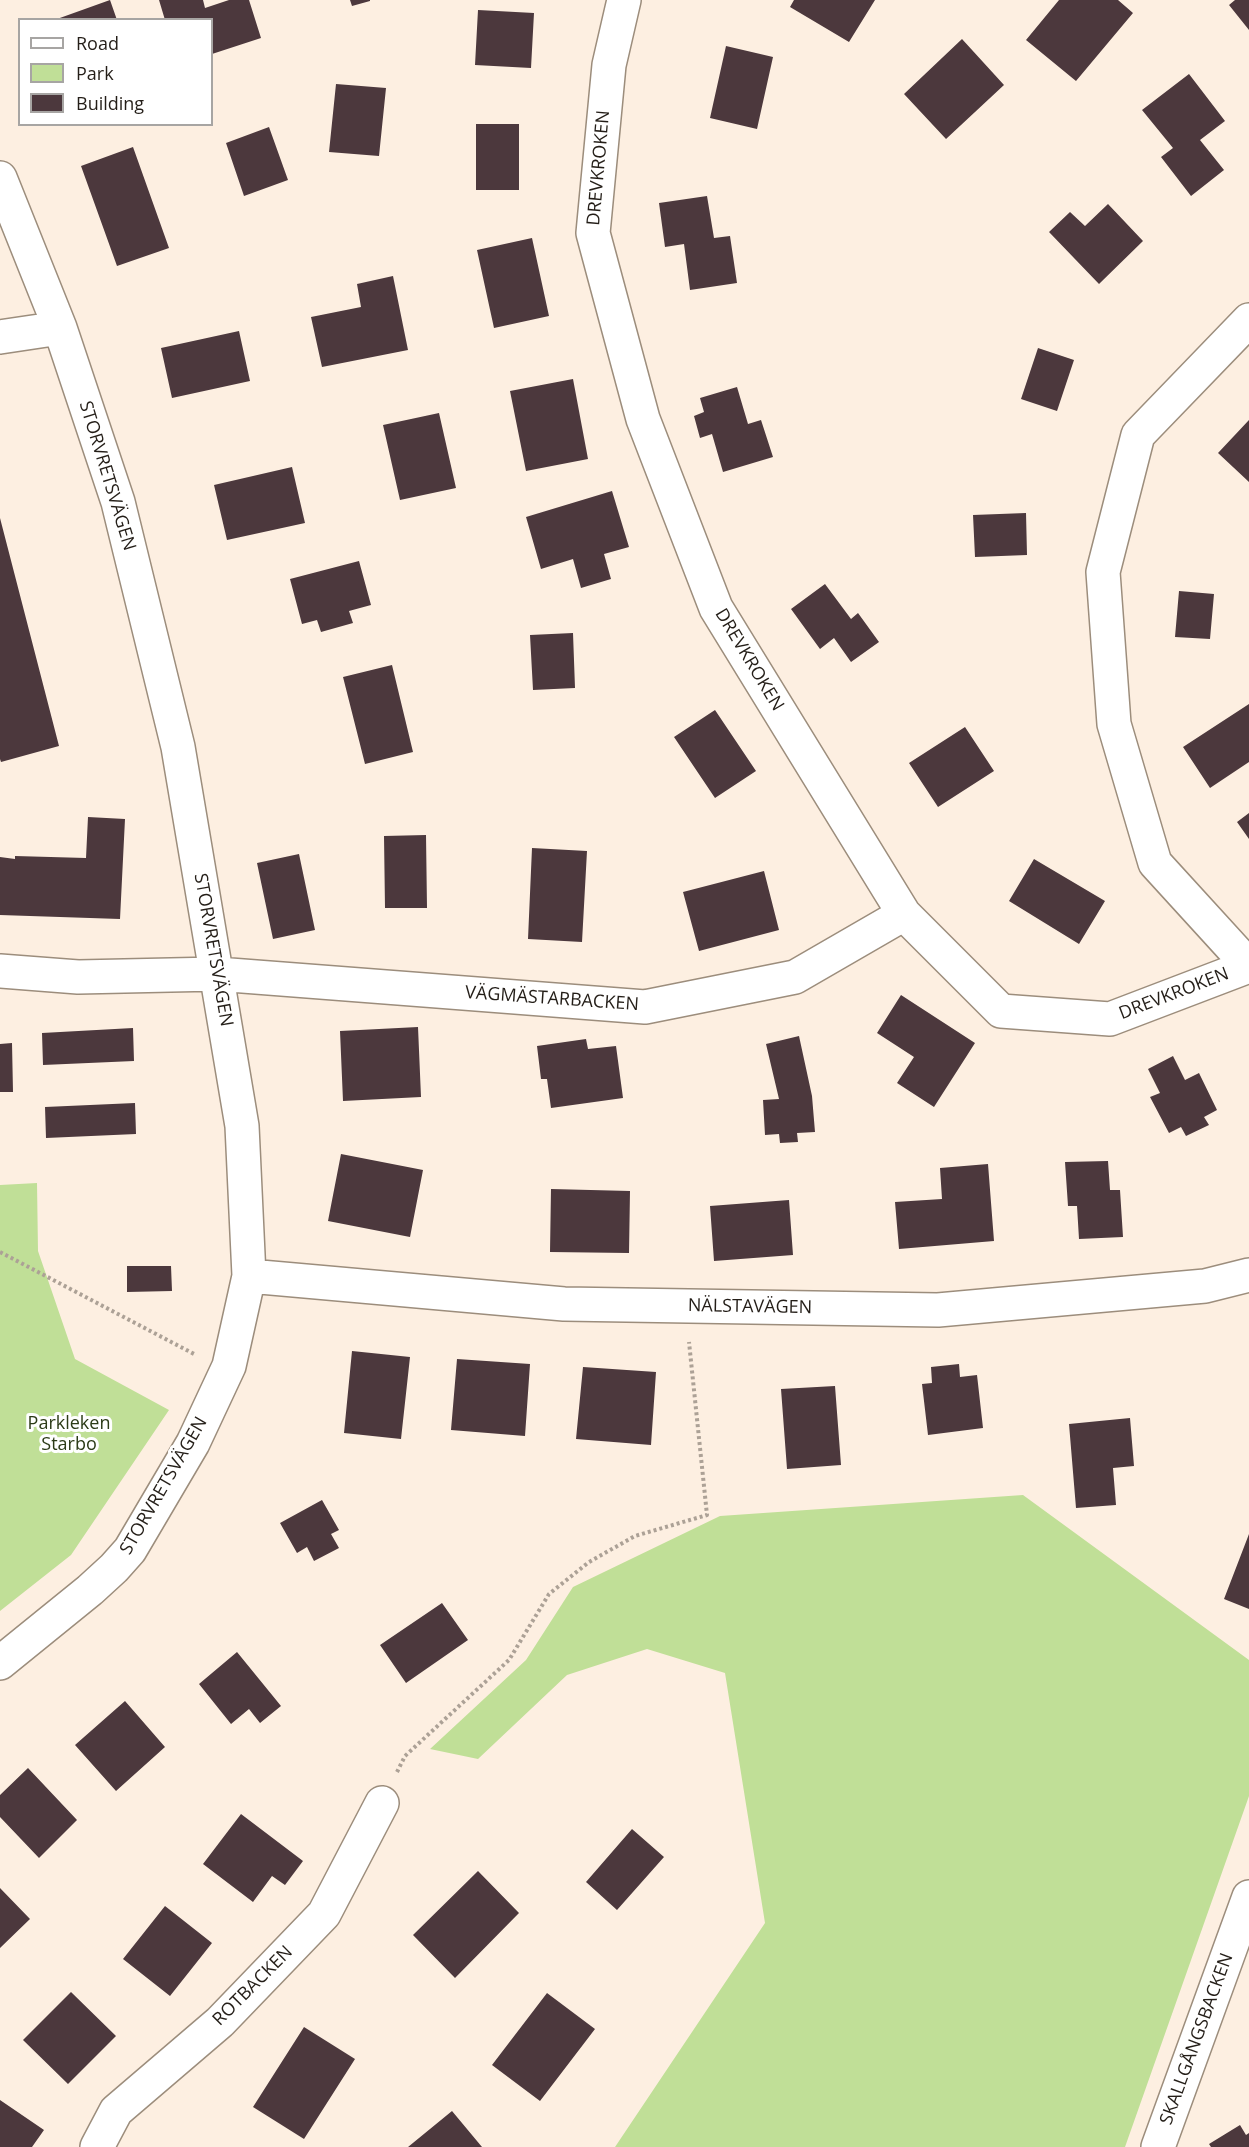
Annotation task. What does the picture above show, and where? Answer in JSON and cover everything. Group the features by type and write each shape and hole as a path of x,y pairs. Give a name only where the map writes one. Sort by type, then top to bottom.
{"street":[{"name":"DREVKROKEN","path":"624,0 609,65 592,232 643,419 716,608 904,914 1000,1011 1110,1019 1249,966"},
{"name":"STORVRETSVÄGEN","path":"0,178 60,328 118,501 178,747 242,1126 249,1276 229,1366 194,1443 130,1550 90,1590 0,1664"},
{"path":"1249,320 1138,435 1102,572 1114,723 1155,863 1249,966"},
{"path":"0,337 60,328"},
{"name":"VÄGMÄSTARBACKEN","path":"0,971 78,977 217,974 645,1006 795,977 904,914"},
{"name":"NÄLSTAVÄGEN","path":"249,1276 564,1304 938,1310 1206,1286 1249,1275"},
{"name":"ROTBACKEN","path":"97,2147 116,2111 220,2022 324,1914 382,1803"},
{"name":"SKALLGÅNGSBACKEN","path":"1158,2147 1249,1897"}],"path":[{"path":"0,1252 201,1357"},
{"path":"382,1803 405,1756 509,1660 549,1594 589,1562 635,1536 706,1515 685,1306"}],"green space":[{"name":"Parkleken Starbo","path":"37,1183 38,1251 75,1359 169,1410 71,1555 0,1611 0,1185"},
{"path":"1023,1495 1249,1660 1249,1796 1125,2147 615,2147 765,1923 725,1673 647,1649 567,1675 478,1759 430,1749 526,1660 573,1587 720,1516"}],"building":[{"path":"110,0 116,18 60,18"},
{"path":"159,0 203,0 205,8 229,0 249,0 261,38 213,54 213,18 164,18"},
{"path":"350,0 370,0 370,1 352,6"},
{"path":"794,0 875,0 849,42 790,7"},
{"path":"1059,0 1118,0 1133,13 1076,81 1026,40"},
{"path":"1235,0 1249,0 1249,30 1229,5"},
{"path":"478,10 534,13 531,68 475,65"},
{"path":"962,39 1004,85 946,139 904,94"},
{"path":"726,46 773,57 757,129 710,118"},
{"path":"1189,74 1225,121 1200,140 1224,170 1191,196 1161,157 1173,148 1142,110"},
{"path":"336,84 386,88 379,156 329,152"},
{"path":"476,124 519,124 519,190 476,190"},
{"path":"269,127 288,180 244,196 226,143"},
{"path":"133,147 169,248 117,266 81,166"},
{"path":"707,196 714,238 730,236 737,283 690,290 684,244 665,247 659,203"},
{"path":"1108,204 1143,241 1099,284 1049,232 1070,212 1085,226"},
{"path":"532,238 549,316 494,328 477,250"},
{"path":"393,276 408,350 322,367 311,317 361,307 357,284"},
{"path":"239,331 250,381 172,398 161,348"},
{"path":"1038,348 1074,360 1057,411 1021,399"},
{"path":"573,379 588,459 526,471 510,391"},
{"path":"737,387 748,424 761,420 773,457 723,472 712,434 700,438 694,416 704,412 700,398"},
{"path":"439,413 456,488 400,500 383,425"},
{"path":"1249,420 1249,482 1218,453"},
{"path":"292,467 305,523 227,540 214,485"},
{"path":"612,491 629,547 604,554 611,579 581,588 573,559 541,569 526,517"},
{"path":"1026,513 1027,555 975,557 973,515"},
{"path":"0,518 59,746 1,762 0,759"},
{"path":"359,561 371,605 349,611 353,623 321,632 317,620 302,624 290,579"},
{"path":"825,584 851,619 858,613 879,642 851,662 834,638 820,649 791,609"},
{"path":"1179,591 1214,594 1210,639 1175,637"},
{"path":"573,633 575,688 533,690 530,635"},
{"path":"392,665 413,752 365,764 343,677"},
{"path":"1249,704 1249,762 1210,788 1183,747"},
{"path":"715,710 756,771 715,798 674,737"},
{"path":"965,727 994,771 938,807 909,763"},
{"path":"1249,813 1249,839 1237,822"},
{"path":"88,817 125,819 120,919 0,915 0,857 15,859 15,856 86,858"},
{"path":"426,835 427,908 385,908 384,836"},
{"path":"532,848 587,851 582,942 528,939"},
{"path":"299,854 315,930 273,939 257,863"},
{"path":"1034,859 1105,901 1079,944 1009,901"},
{"path":"764,871 779,930 699,951 683,892"},
{"path":"901,995 975,1043 934,1107 897,1083 914,1057 877,1033"},
{"path":"418,1027 421,1097 343,1101 340,1031"},
{"path":"133,1028 134,1061 43,1065 42,1033"},
{"path":"799,1036 812,1096 815,1132 797,1133 798,1142 780,1143 779,1134 765,1135 763,1100 779,1099 766,1044"},
{"path":"586,1039 588,1049 616,1046 623,1098 551,1108 547,1079 541,1079 537,1046"},
{"path":"12,1043 13,1092 0,1092 0,1044"},
{"path":"1173,1056 1185,1080 1199,1073 1217,1110 1204,1117 1209,1125 1186,1136 1181,1127 1169,1133 1150,1097 1160,1093 1148,1069"},
{"path":"135,1103 136,1134 46,1138 45,1107"},
{"path":"341,1154 423,1170 410,1237 328,1221"},
{"path":"1108,1161 1110,1190 1120,1190 1123,1237 1079,1239 1077,1206 1068,1206 1065,1162"},
{"path":"988,1164 994,1241 899,1249 895,1202 942,1199 940,1168"},
{"path":"551,1189 630,1191 629,1253 550,1252"},
{"path":"789,1200 793,1255 714,1261 710,1206"},
{"path":"127,1266 171,1266 172,1291 127,1292"},
{"path":"352,1351 410,1357 401,1439 344,1433"},
{"path":"457,1359 530,1364 525,1436 451,1430"},
{"path":"959,1364 960,1377 977,1375 983,1428 928,1435 922,1384 932,1383 931,1367"},
{"path":"583,1367 656,1372 651,1445 576,1439"},
{"path":"835,1386 841,1465 787,1469 781,1389"},
{"path":"1130,1418 1134,1466 1113,1468 1116,1505 1076,1508 1069,1424"},
{"path":"322,1500 339,1530 331,1534 339,1548 314,1561 307,1547 297,1553 280,1523"},
{"path":"1249,1534 1249,1609 1224,1599"},
{"path":"442,1603 468,1640 406,1683 380,1645"},
{"path":"237,1652 281,1706 260,1723 249,1709 231,1724 199,1684"},
{"path":"125,1701 165,1747 116,1791 75,1745"},
{"path":"28,1768 77,1820 39,1858 0,1817 0,1795"},
{"path":"241,1814 303,1861 285,1885 272,1876 253,1902 203,1864"},
{"path":"632,1829 664,1857 617,1910 586,1882"},
{"path":"478,1871 519,1913 455,1978 413,1935"},
{"path":"0,1888 30,1919 0,1948"},
{"path":"165,1906 212,1943 170,1996 123,1959"},
{"path":"71,1992 116,2036 68,2084 23,2040"},
{"path":"547,1993 595,2029 540,2101 492,2065"},
{"path":"304,2027 355,2059 304,2139 253,2107"},
{"path":"0,2100 44,2130 32,2147 0,2147"},
{"path":"452,2111 482,2147 408,2147"},
{"path":"1240,2125 1246,2135 1249,2133 1249,2147 1211,2147 1209,2144"}]}
